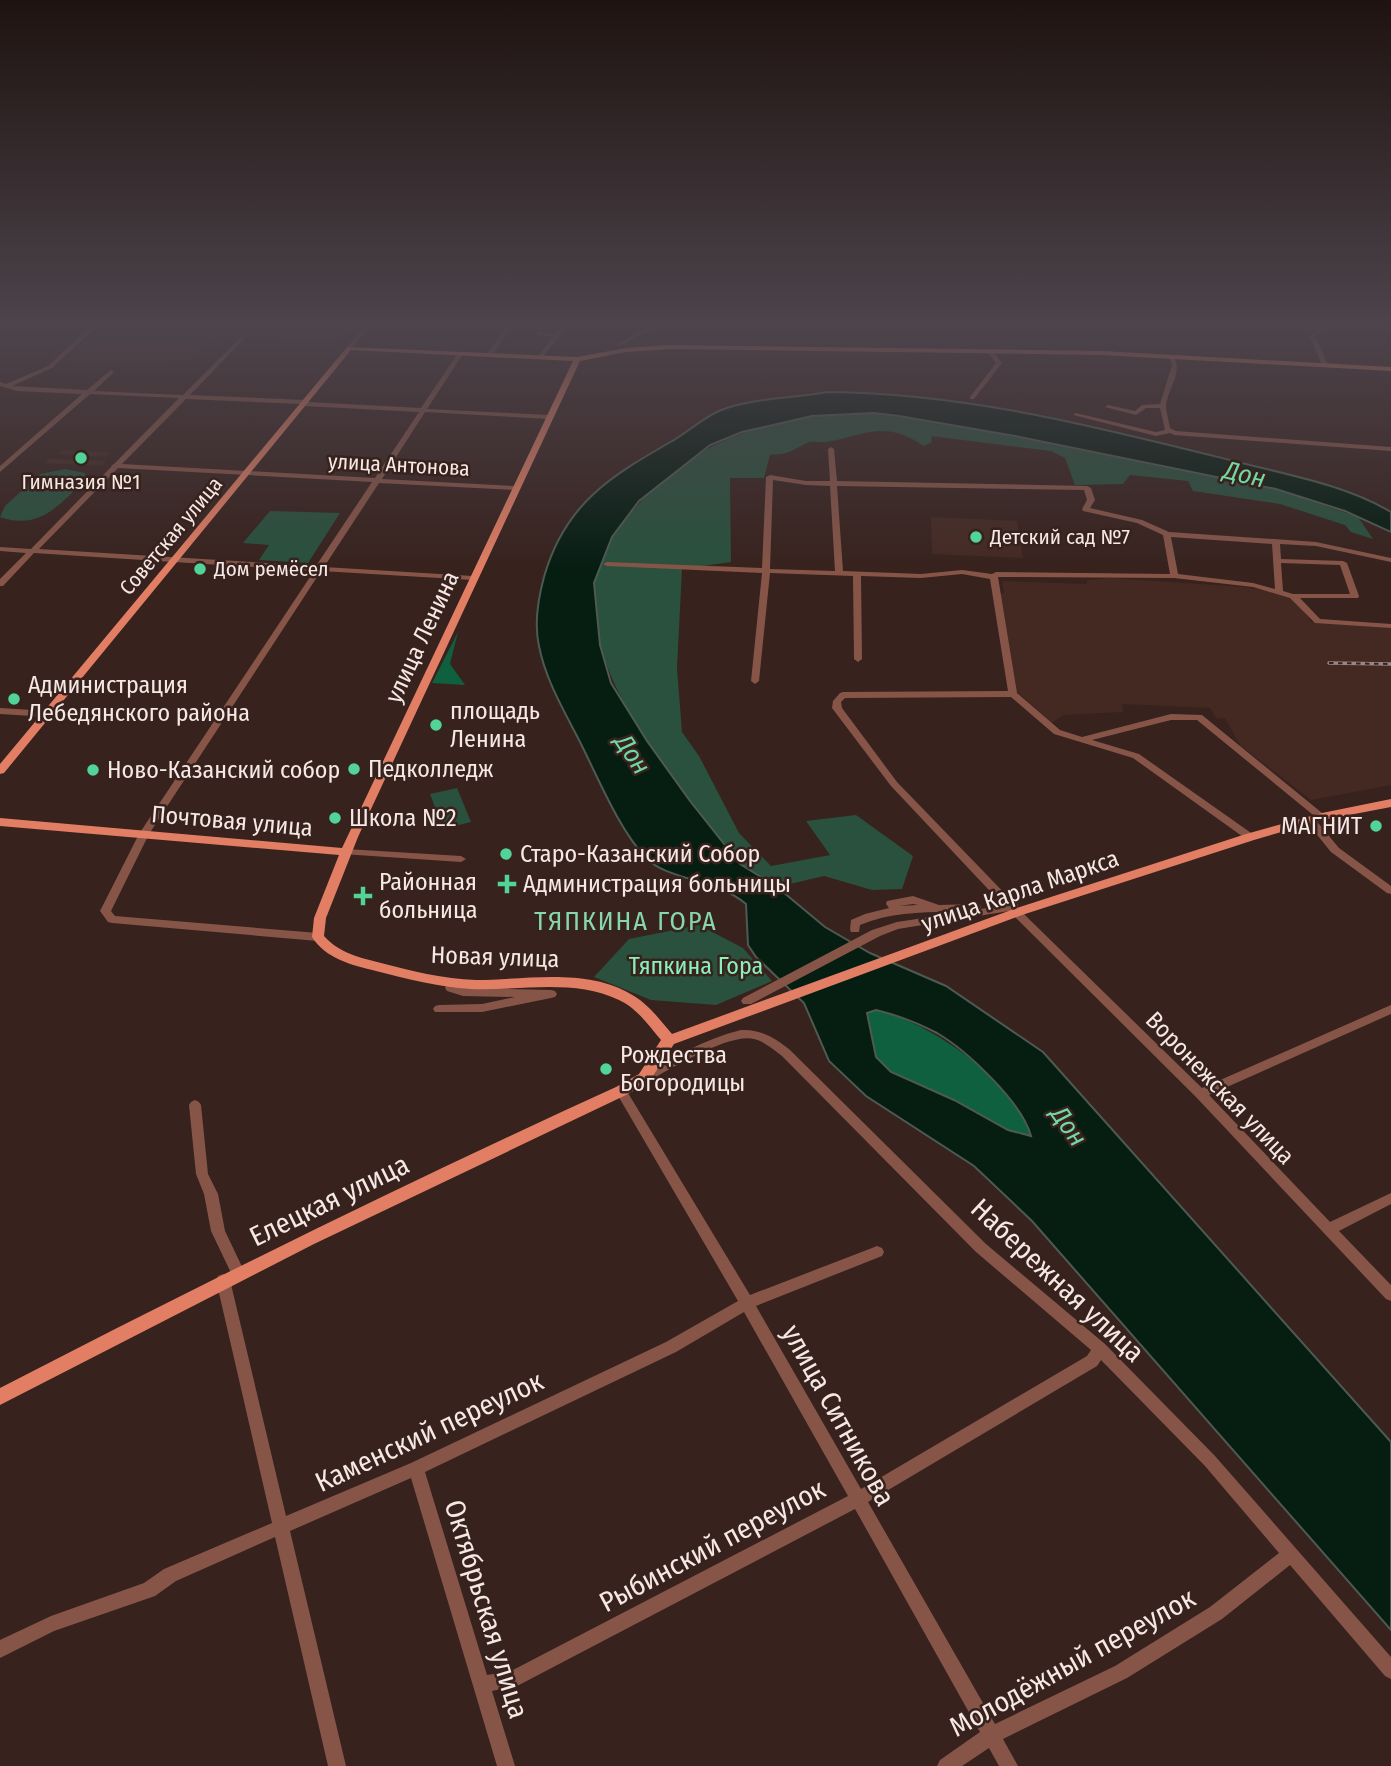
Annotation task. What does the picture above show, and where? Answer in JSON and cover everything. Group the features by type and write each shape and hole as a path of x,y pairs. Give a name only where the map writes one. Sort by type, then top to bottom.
{"main road":[{"name":"Советская улица","path":"0,771 178,559 302,405"},
{"name":"улица Ленина","path":"318,937 320,918 346,852 555,405"},
{"name":"улица Карла Маркса","path":"669,1040 750,1006 918,949 999,914 1250,837 1391,803"},
{"name":"Почтовая улица","path":"0,822 346,852"},
{"name":"Новая улица","path":"318,937 332,950 356,962 453,983 584,983 606,989 640,1007 669,1040"},
{"name":"Елецкая улица","path":"0,1398 230,1277 621,1091 645,1078 669,1040"}],"street":[{"path":"0,470 74,405"},
{"path":"0,584 114,466 177,405"},
{"path":"340,405 549,417"},
{"path":"318,937 112,919 105,911 144,834 427,405"},
{"path":"1108,407 1136,413 1144,406 1163,406 1167,429 1171,431"},
{"path":"1076,415 1156,434 1171,431 1391,449"},
{"path":"831,449 839,573"},
{"path":"0,461 10,461"},
{"name":"улица Антонова","path":"114,466 516,488"},
{"path":"755,681 766,571 770,477 833,483 1087,488 1091,500 1086,509 1126,521 1151,522 1167,534 1317,544 1391,560"},
{"path":"1167,534 1174,576"},
{"path":"1276,542 1280,561 1276,569 1279,590"},
{"path":"0,548 473,578"},
{"path":"1293,596 1355,596 1339,558 1367,554"},
{"path":"1280,561 1343,563"},
{"path":"607,564 921,576 962,572 993,577 996,574 1009,573 1174,576 1279,590 1293,596 1318,621 1391,626"},
{"path":"857,574 859,659"},
{"path":"993,577 1013,694 1057,732 1136,756 1250,837"},
{"name":"Воронежская улица","path":"1013,694 857,693 843,695 837,701 843,716 894,784 1200,1094 1391,1295"},
{"path":"0,711 48,714"},
{"path":"1083,740 1171,717 1199,717 1316,819 1335,850 1391,891"},
{"name":"Почтовая улица","path":"346,852 461,859"},
{"path":"855,929 855,923 868,916 896,910 991,908 999,914"},
{"name":"улица Карла Маркса","path":"750,1006 876,933 897,926 999,914"},
{"path":"439,1009 481,1008 551,995 463,992 451,988 453,983"},
{"path":"1200,1094 1391,1009"},
{"name":"Набережная улица","path":"645,1078 730,1038 749,1034 772,1042 934,1197 981,1248 1100,1349 1210,1461 1391,1670"},
{"name":"улица Ситникова","path":"621,1091 747,1303 856,1500 1009,1766"},
{"path":"195,1105 201,1167 211,1194 230,1277 279,1528 337,1766"},
{"path":"1328,1230 1391,1198"},
{"name":"Каменский переулок","path":"0,1649 51,1624 149,1590 170,1575 416,1468 671,1347 747,1303 877,1252"},
{"name":"Рыбинский переулок","path":"483,1684 513,1679 856,1500 1093,1361 1100,1349"},
{"name":"Октябрьская улица","path":"416,1468 506,1766"},
{"name":"Молодёжный переулок","path":"946,1766 992,1735 1121,1672 1216,1613 1291,1554"}],"shaded area":[{"name":"Гимназия №1","path":"63,450 110,452 106,457 88,456 84,460 106,461 102,466 45,463 49,459 74,460 78,456 58,454"},
{"name":"Детский сад №7","path":"931,517 1017,521 1023,558 932,554"},
{"path":"1110,578 1246,587 1285,595 1301,605 1311,622 1391,628 1391,785 1311,800 1240,745 1225,718 1216,718 1210,708 1122,704 1123,712 1063,715 1052,723 1013,688 997,594 1004,593 1002,581 1087,584 1087,580"}],"green space":[{"path":"848,413 874,413 961,426 1276,489 1358,517 1373,539 1351,532 1345,525 1280,504 1193,491 1188,481 1130,475 1123,484 1075,485 1065,458 1051,451 931,436 932,442 924,446 898,433 886,431 807,443 789,452 770,455 764,478 730,478 731,562 682,569 677,668 682,732 699,756 739,833 771,866 830,855 806,821 856,815 913,856 902,889 872,890 824,876 777,887 741,864 722,844 637,726 614,682 598,636 595,576 604,552 623,523 646,496 695,456 722,442 782,422"},
{"path":"65,469 85,473 86,479 58,506 38,518 14,520 0,517 5,506 40,474"},
{"path":"270,511 340,513 308,563 259,560 269,545 243,543"},
{"path":"458,632 450,664 465,685 432,683"},
{"path":"457,788 471,822 443,829 430,794"},
{"name":"Тяпкина Гора","path":"699,925 743,948 772,981 716,1005 651,1000 594,977 629,939"},
{"path":"876,1010 921,1027 967,1056 1007,1094 1022,1115 1031,1136 1008,1130 954,1100 891,1072 876,1057 867,1012"}],"water":[{"name":"Дон","path":"983,405 1081,424 1313,481 1353,494 1391,512 1391,532 1345,511 1276,489 1015,436 874,413 812,416 742,432 710,445 639,501 612,537 594,583 600,645 611,683 647,741 740,864 777,887 825,927 870,953 946,986 1043,1052 1391,1442 1391,1630 1032,1221 974,1166 866,1096 829,1061 804,1003 756,957 748,945 746,904 721,889 655,865 636,846 617,817 546,670 537,629 538,603 544,577 564,529 593,494 630,466 713,414 731,407","holes":["876,1010 930,1029 949,1041 992,1078 1017,1108 1031,1136 1008,1130 954,1100 891,1072 876,1057 867,1013"]}],"railway":[{"path":"1329,663 1391,664"}],"place":[{"name":"Гимназия №1","path":"81,458"},
{"name":"Детский сад №7","path":"976,537"},
{"name":"Дом ремёсел","path":"200,569"},
{"name":"Администрация Лебедянского района","path":"14,699"},
{"name":"площадь Ленина","path":"436,725"},
{"name":"Педколледж","path":"354,769"},
{"name":"Ново-Казанский собор","path":"93,770"},
{"name":"Школа №2","path":"335,818"},
{"name":"МАГНИТ","path":"1376,826"},
{"name":"Старо-Казанский Собор","path":"506,854"},
{"name":"Администрация больницы","path":"507,884"},
{"name":"Районная больница","path":"363,896"},
{"name":"Рождества Богородицы","path":"606,1069"}],"district":[{"name":"ТЯПКИНА ГОРА","path":"626,921"}]}
